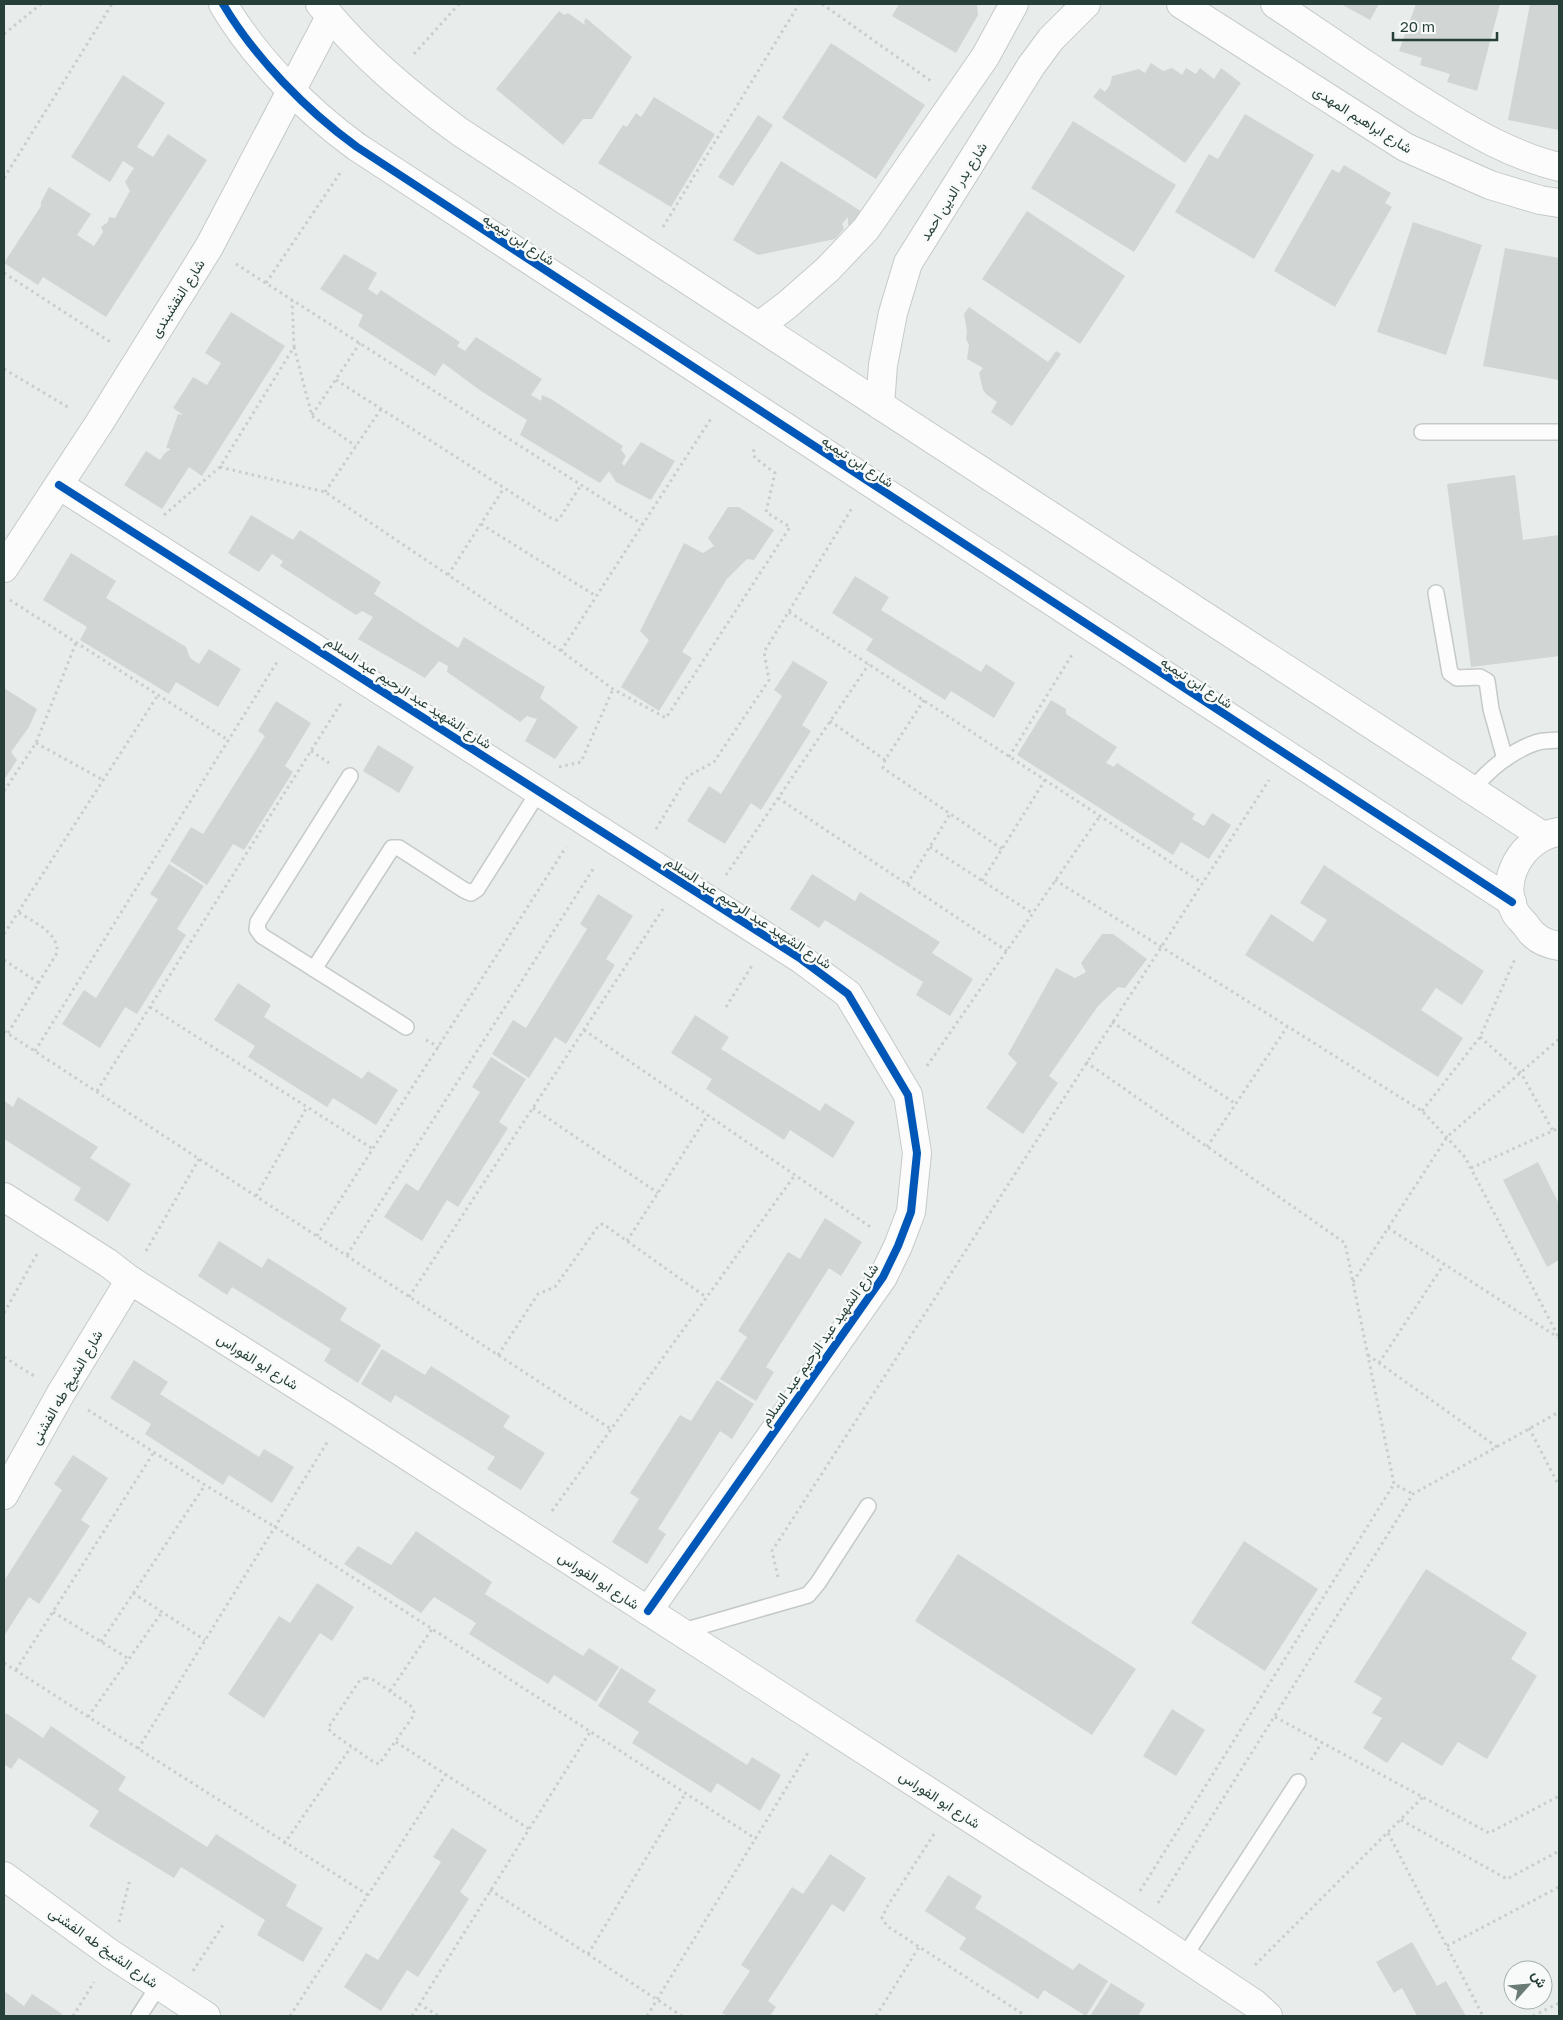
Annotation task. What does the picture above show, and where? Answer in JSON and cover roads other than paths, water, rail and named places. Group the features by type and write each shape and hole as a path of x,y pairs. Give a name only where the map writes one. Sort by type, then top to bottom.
{"street":[{"name":"شارع ابن تيميه","path":"223,4 257,54 328,126 356,147 1512,902"},
{"path":"759,326 828,269 866,229 985,57 1014,4"},
{"name":"شارع بدر الدين احمد","path":"880,405 883,365 892,313 908,263 1031,66 1051,38 1086,4"},
{"name":"شارع ابراهيم المهدى","path":"1181,4 1405,147 1490,185 1540,200 1559,203"},
{"path":"1275,4 1398,87 1489,142 1542,162 1559,166"},
{"name":"شارع النقشبندى","path":"4,568 98,425 209,247 292,89 325,10"},
{"path":"325,10 373,62 415,98 460,132 1472,791 1551,834 1525,850 1518,859 1511,880 1512,902 1515,913 1530,933 1559,946"},
{"name":"شارع الشهيد عبد الرحيم عبد السلام","path":"59,485 294,633 801,959 848,994 908,1095 916,1153 911,1212 898,1246 883,1277 648,1611"},
{"name":"شارع ابو الفوراس","path":"4,1196 108,1263 130,1280 344,1415 1184,1956 1255,2004 1268,2016"},
{"name":"شارع الشيخ طه الفشنى","path":"4,1495 61,1393 130,1280"},
{"name":"شارع الشيخ طه الفشنى","path":"4,1876 111,1954 206,2016"}],"lane":[{"path":"1422,432 1559,432"},
{"path":"1436,593 1450,673 1457,678 1480,677 1487,681 1491,709 1505,759"},
{"path":"1472,791 1478,783 1505,759 1536,742 1559,740"},
{"path":"350,776 258,922 257,929 262,936 406,1027"},
{"path":"314,969 392,848 399,848 471,893 477,889 539,791"},
{"path":"680,1632 808,1595 818,1583 868,1506"},
{"path":"1184,1956 1298,1782"},
{"path":"140,2016 168,1991"}]}
